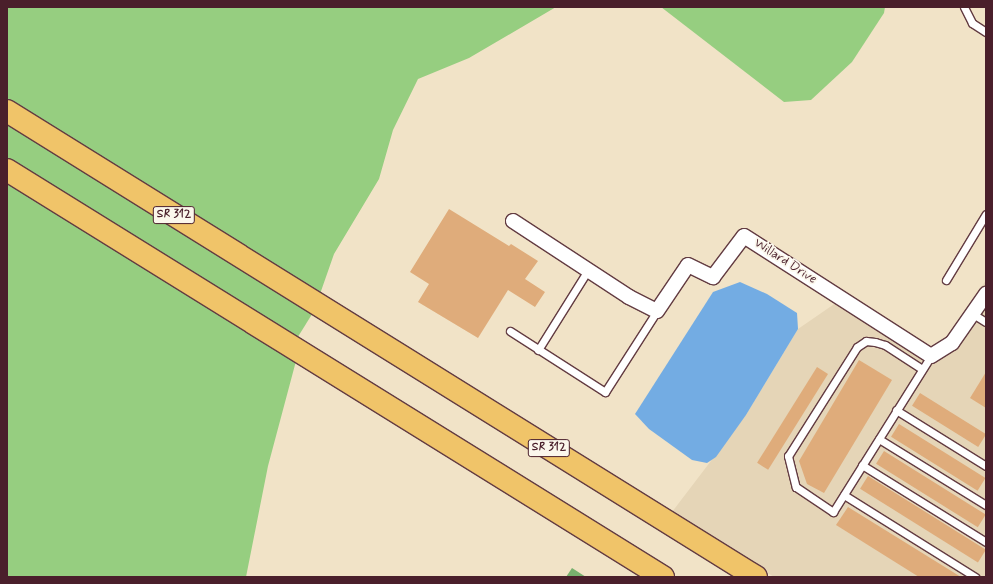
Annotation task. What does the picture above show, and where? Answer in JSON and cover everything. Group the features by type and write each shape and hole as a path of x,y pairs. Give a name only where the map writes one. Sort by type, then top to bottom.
{"main road":[{"name":"SR 312","path":"7,112 756,577"},
{"path":"7,170 663,577"}],"street":[{"path":"513,221 588,270 657,311"},
{"name":"Willard Drive","path":"657,311 688,265 713,277 744,236 931,356"},
{"path":"931,356 952,343 986,294"}],"lane":[{"path":"964,7 972,23 986,32"},
{"path":"946,280 986,214"},
{"path":"538,350 588,270"},
{"path":"510,331 605,392 657,311"},
{"path":"973,314 986,322"},
{"path":"922,369 885,345 875,342 862,344 858,347 788,456 796,488 833,512 931,356"},
{"path":"896,410 986,466"},
{"path":"879,439 986,505"},
{"path":"862,465 986,542"},
{"path":"844,495 975,577"}],"shaded area":[{"path":"986,280 986,577 774,577 672,512 746,415 798,329 843,298 938,356"}],"green space":[{"path":"7,7 556,7 469,58 418,79 393,130 379,179 334,254 320,294 7,100"},
{"path":"661,7 885,7 884,13 852,62 811,100 784,102"},
{"path":"7,123 312,314 294,343 7,164"},
{"path":"7,181 296,361 268,466 246,577 7,577"},
{"path":"572,568 586,577 566,577"}],"water":[{"path":"740,282 767,294 797,313 798,329 746,415 716,457 707,463 692,460 649,429 635,414 713,292"}],"building":[{"path":"449,209 509,246 511,244 538,261 525,279 545,292 535,307 508,290 478,338 418,302 429,284 410,272"},
{"path":"859,360 892,380 824,493 807,484 799,461"},
{"path":"817,367 828,374 768,470 757,463"},
{"path":"986,372 986,408 970,398"},
{"path":"920,393 986,434 978,447 912,406"},
{"path":"899,424 986,478 978,491 891,437"},
{"path":"884,451 986,515 978,527 876,464"},
{"path":"868,476 986,550 978,562 860,489"},
{"path":"848,507 961,577 919,577 836,525"}]}
